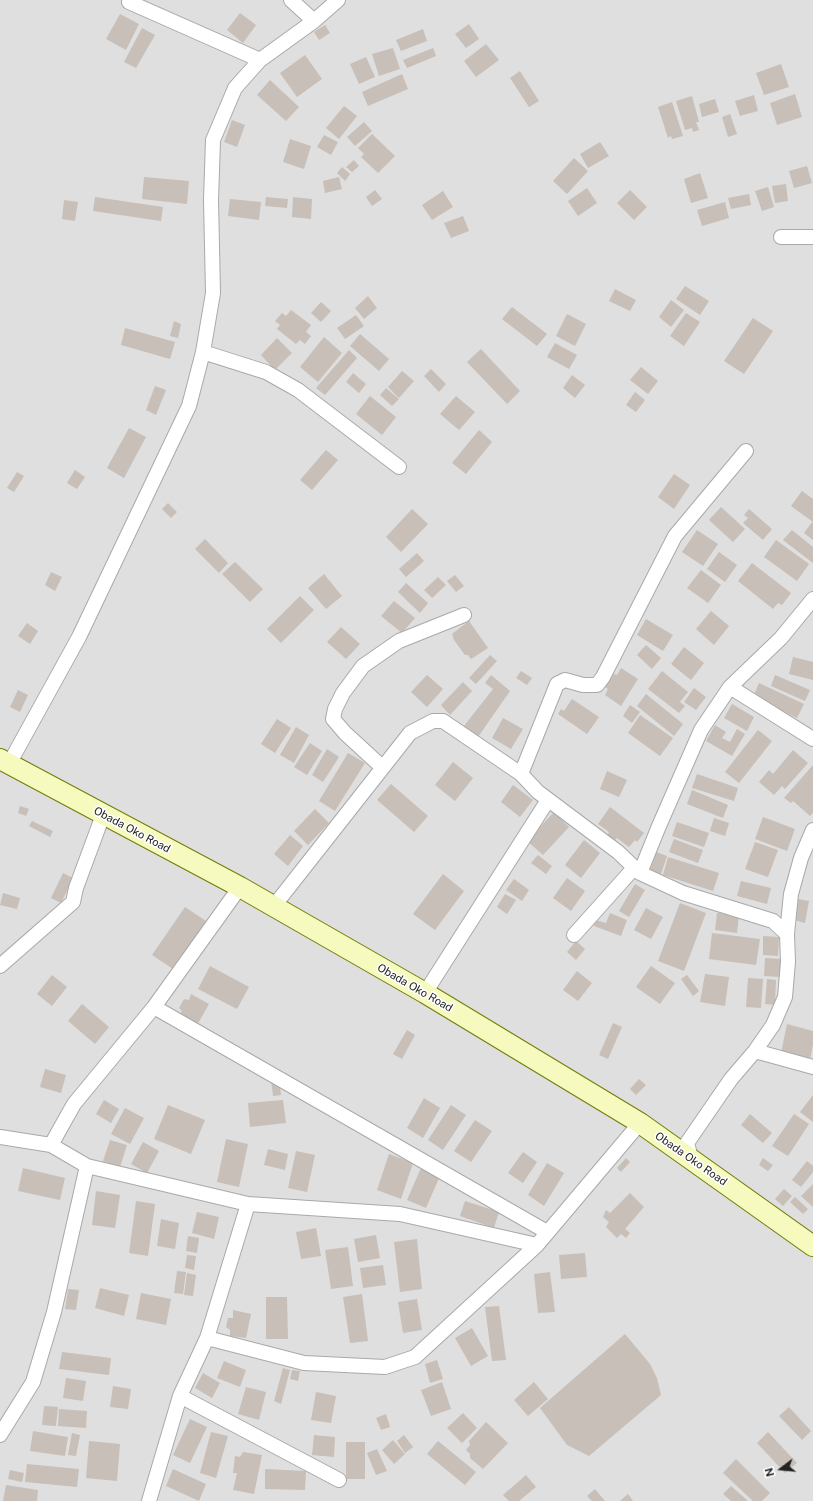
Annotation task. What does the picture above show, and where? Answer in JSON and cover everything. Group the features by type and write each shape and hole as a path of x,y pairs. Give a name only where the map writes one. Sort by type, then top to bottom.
{"main road":[{"name":"Obada Oko Road","path":"5,761 102,815 240,887 425,993 640,1123 813,1246"}],"street":[{"path":"291,0 314,21"},
{"path":"5,761 79,637 189,406 203,352 213,293 211,200 213,140 236,88 260,60 314,21 338,0"},
{"path":"129,2 260,60"},
{"path":"781,237 813,237"},
{"path":"203,352 266,372 298,390 399,467"},
{"path":"521,774 557,684 565,680 582,685 598,685 675,536 746,451"},
{"path":"574,935 637,870 701,730 730,687 781,638 813,599"},
{"path":"382,767 345,733 333,719 335,709 342,693 363,666 399,641 464,615"},
{"path":"730,687 813,739"},
{"path":"274,906 410,733 433,721 444,721 521,774 538,792 618,852 637,870 683,893 773,921 788,934"},
{"path":"425,993 548,800"},
{"path":"0,966 73,902 76,888 102,815"},
{"path":"691,1158 688,1143 731,1079 756,1051 773,1025 785,997 791,894 801,858 813,830"},
{"path":"51,1145 74,1104 154,1007 240,887"},
{"path":"154,1007 547,1232"},
{"path":"756,1051 813,1067"},
{"path":"207,1338 304,1362 385,1367 415,1357 537,1246 547,1232 640,1123"},
{"path":"0,1138 51,1145 88,1166 248,1204 400,1214 537,1246"},
{"path":"0,1435 33,1382 54,1312 88,1166"},
{"path":"149,1501 180,1396 207,1338 248,1204"},
{"path":"180,1396 339,1480"}],"shaded area":[{"path":"0,0 813,0 813,1501 0,1501"}],"building":[{"path":"240,13 256,25 243,43 227,30"},
{"path":"120,14 139,24 126,50 106,39"},
{"path":"469,24 479,39 466,48 455,34"},
{"path":"325,25 330,33 319,40 314,32"},
{"path":"142,28 155,35 136,68 124,62"},
{"path":"423,29 427,41 401,51 396,40"},
{"path":"486,44 499,60 476,77 464,61"},
{"path":"393,48 400,69 379,76 372,54"},
{"path":"433,48 436,56 407,68 403,60"},
{"path":"305,55 322,79 297,97 280,73"},
{"path":"366,57 375,77 359,84 350,64"},
{"path":"781,64 789,87 764,95 756,73"},
{"path":"520,71 539,101 529,107 510,78"},
{"path":"402,74 408,89 368,106 362,92"},
{"path":"270,80 299,107 286,121 257,95"},
{"path":"795,94 802,117 777,125 770,103"},
{"path":"754,95 758,111 740,116 735,101"},
{"path":"692,96 699,122 696,122 699,130 693,132 692,128 685,130 676,101"},
{"path":"715,99 719,112 702,117 699,104"},
{"path":"672,102 683,136 672,139 671,136 668,138 658,107"},
{"path":"344,106 357,116 339,139 326,128"},
{"path":"730,114 737,134 728,137 722,117"},
{"path":"232,120 245,125 237,147 224,142"},
{"path":"364,122 372,131 355,146 347,137"},
{"path":"372,134 395,156 378,173 361,157 364,154 358,148"},
{"path":"324,135 338,142 331,155 317,147"},
{"path":"290,139 311,146 304,169 283,162"},
{"path":"600,142 609,156 588,168 580,154"},
{"path":"574,158 588,171 567,194 553,181"},
{"path":"354,160 359,166 352,172 346,167"},
{"path":"807,166 812,183 794,188 789,171"},
{"path":"342,167 350,174 345,181 337,173"},
{"path":"700,173 708,198 691,203 684,179"},
{"path":"144,177 189,181 187,204 142,199"},
{"path":"339,177 342,189 325,193 323,181"},
{"path":"786,184 788,201 775,203 772,186"},
{"path":"768,187 774,207 762,211 755,191"},
{"path":"587,188 597,203 578,216 568,201"},
{"path":"375,190 382,199 372,206 366,197"},
{"path":"630,190 647,207 634,220 617,203"},
{"path":"443,191 453,207 432,220 422,205"},
{"path":"749,194 751,205 731,209 728,198"},
{"path":"95,197 163,207 161,221 93,211"},
{"path":"266,197 288,199 287,208 265,206"},
{"path":"293,197 312,199 311,219 292,217"},
{"path":"230,199 261,202 259,220 228,216"},
{"path":"64,200 78,202 75,221 62,219"},
{"path":"725,202 729,218 702,226 697,210"},
{"path":"463,216 469,231 451,238 444,223"},
{"path":"685,286 709,301 700,315 676,299"},
{"path":"615,289 636,300 630,311 609,301"},
{"path":"368,296 377,308 364,319 355,308"},
{"path":"671,300 684,310 671,327 659,317"},
{"path":"321,302 331,311 321,322 311,313"},
{"path":"512,307 547,334 537,346 502,319"},
{"path":"291,310 311,325 306,332 311,336 305,344 300,340 296,344 277,329 280,325 275,321 282,313 286,316"},
{"path":"686,313 700,322 684,346 670,336"},
{"path":"567,314 586,324 575,346 556,336"},
{"path":"356,315 364,326 345,339 337,328"},
{"path":"753,318 773,331 744,374 724,361"},
{"path":"174,321 181,324 178,338 170,336"},
{"path":"125,328 175,342 170,359 121,345"},
{"path":"360,334 389,359 379,371 350,346"},
{"path":"324,337 342,353 318,382 300,367"},
{"path":"277,338 292,353 275,370 261,355"},
{"path":"555,343 577,355 569,369 547,357"},
{"path":"481,349 520,391 507,404 467,362"},
{"path":"349,350 357,358 325,395 316,388"},
{"path":"641,367 658,381 648,394 630,380"},
{"path":"431,369 446,384 439,392 424,376"},
{"path":"402,371 414,381 399,398 388,387"},
{"path":"353,373 366,384 359,393 346,382"},
{"path":"572,375 585,385 575,398 563,388"},
{"path":"155,386 166,390 156,415 146,410"},
{"path":"386,388 399,399 392,406 380,395"},
{"path":"635,392 645,400 636,412 626,405"},
{"path":"370,396 396,417 382,435 356,414"},
{"path":"456,396 475,412 459,430 440,414"},
{"path":"129,428 146,437 124,478 107,468"},
{"path":"479,430 492,442 466,474 452,463"},
{"path":"326,450 338,460 312,490 300,480"},
{"path":"75,470 85,477 77,489 67,483"},
{"path":"17,472 24,476 14,492 7,488"},
{"path":"674,474 690,485 674,509 658,497"},
{"path":"802,491 813,499 813,522 791,506"},
{"path":"168,503 177,512 171,518 162,509"},
{"path":"721,507 745,529 733,542 709,520"},
{"path":"412,509 428,524 401,552 386,537"},
{"path":"749,509 772,529 763,540 743,523 748,518 744,515"},
{"path":"812,522 813,523 813,540 804,533"},
{"path":"697,530 718,544 703,566 682,552"},
{"path":"792,530 813,547 813,563 783,540"},
{"path":"205,539 228,563 219,573 195,549"},
{"path":"776,540 809,564 797,581 764,557"},
{"path":"719,552 737,565 725,582 707,569"},
{"path":"417,553 424,561 406,577 399,569"},
{"path":"235,562 263,589 250,602 222,574"},
{"path":"752,563 791,593 782,605 778,603 773,609 738,581"},
{"path":"701,570 721,585 708,603 687,588"},
{"path":"51,572 62,577 55,591 45,585"},
{"path":"324,574 342,596 326,609 308,588"},
{"path":"455,575 464,586 456,592 447,581"},
{"path":"438,577 446,585 432,598 424,590"},
{"path":"406,583 428,603 420,613 398,592"},
{"path":"300,596 314,610 281,643 267,629"},
{"path":"394,601 415,618 402,633 381,616"},
{"path":"711,611 729,626 714,645 696,629"},
{"path":"646,619 673,635 663,651 637,635"},
{"path":"469,621 488,648 471,659 468,655 465,655 454,640 452,634"},
{"path":"27,623 38,631 30,644 18,636"},
{"path":"341,627 360,644 346,659 327,642"},
{"path":"646,645 661,658 652,669 637,655"},
{"path":"684,647 704,663 691,680 671,664"},
{"path":"490,655 497,661 476,684 469,678"},
{"path":"793,657 813,662 813,680 789,674"},
{"path":"621,668 638,679 621,706 605,695 608,689 605,687 614,674 617,675"},
{"path":"521,671 532,678 527,685 516,678"},
{"path":"662,671 688,692 680,702 685,706 679,713 648,689"},
{"path":"427,675 443,689 427,707 411,692"},
{"path":"491,675 510,691 478,737 464,726 493,689 485,683"},
{"path":"775,675 810,690 805,701 771,686"},
{"path":"463,682 472,691 450,715 441,705"},
{"path":"759,683 804,704 797,718 753,697"},
{"path":"694,688 706,697 696,710 684,702"},
{"path":"18,690 28,695 20,712 10,707"},
{"path":"646,694 683,724 674,736 637,706"},
{"path":"572,699 599,717 587,734 558,714 561,709 564,711"},
{"path":"732,704 754,717 747,731 724,718"},
{"path":"630,705 640,712 632,723 623,716"},
{"path":"640,715 673,738 660,756 628,733"},
{"path":"503,718 523,729 511,749 492,738"},
{"path":"277,719 291,728 275,753 261,744"},
{"path":"715,725 726,732 722,738 730,742 737,729 745,734 732,756 706,741"},
{"path":"296,727 309,735 294,763 280,755"},
{"path":"758,730 772,741 739,783 725,772"},
{"path":"310,743 322,751 307,775 294,767"},
{"path":"327,749 339,757 323,782 312,775"},
{"path":"793,750 808,763 785,789 782,786 774,795 759,782 769,770 773,774"},
{"path":"348,753 365,763 335,811 319,801"},
{"path":"453,762 473,778 455,801 435,785"},
{"path":"813,765 813,813 810,816 793,801 791,803 784,798"},
{"path":"607,771 627,780 619,797 600,789"},
{"path":"697,774 738,788 734,801 692,788"},
{"path":"391,784 428,816 414,832 377,800"},
{"path":"513,785 533,800 520,817 501,802"},
{"path":"692,790 728,805 723,818 687,804"},
{"path":"20,806 29,809 26,816 18,813"},
{"path":"610,807 644,833 637,842 635,840 629,847 617,838 614,841 607,835 609,832 598,824"},
{"path":"315,809 329,823 308,845 294,831"},
{"path":"554,812 569,827 543,855 527,841"},
{"path":"763,817 795,829 787,851 755,839"},
{"path":"714,818 729,823 725,836 710,831"},
{"path":"32,821 53,831 50,837 29,826"},
{"path":"677,822 709,833 704,847 672,836"},
{"path":"290,835 303,846 288,866 274,854"},
{"path":"674,839 703,850 698,863 669,852"},
{"path":"584,840 600,853 581,878 565,865"},
{"path":"755,842 778,850 768,877 745,869"},
{"path":"656,852 667,856 661,874 650,871"},
{"path":"538,855 552,866 546,874 531,863"},
{"path":"668,857 719,873 713,891 663,875"},
{"path":"63,873 73,878 61,903 51,898"},
{"path":"443,874 464,891 435,930 413,914"},
{"path":"567,878 585,891 571,911 553,898"},
{"path":"514,879 529,890 522,901 506,890"},
{"path":"741,881 771,888 767,904 737,896"},
{"path":"635,884 645,890 629,917 619,911"},
{"path":"3,893 20,898 17,909 0,905"},
{"path":"505,894 516,900 507,914 497,907"},
{"path":"798,899 809,901 805,923 794,920"},
{"path":"680,903 706,913 684,971 658,961"},
{"path":"185,907 206,921 173,969 152,955"},
{"path":"646,908 663,917 651,939 634,930"},
{"path":"610,913 627,920 621,936 594,926 595,920 606,923"},
{"path":"717,913 739,915 737,933 715,930"},
{"path":"712,933 760,939 756,965 709,959"},
{"path":"763,936 779,937 778,956 763,955"},
{"path":"576,941 585,949 576,960 567,952"},
{"path":"765,958 782,959 780,977 764,976"},
{"path":"210,966 249,987 237,1009 198,989"},
{"path":"651,966 675,983 660,1004 636,987"},
{"path":"577,971 592,983 578,1001 563,990"},
{"path":"705,974 729,977 725,1006 700,1002"},
{"path":"52,975 67,987 52,1006 37,994"},
{"path":"687,975 699,991 693,996 681,979"},
{"path":"748,978 763,979 761,1008 746,1007"},
{"path":"767,979 776,980 775,1005 765,1004"},
{"path":"191,994 209,1004 196,1027 178,1017 182,1011 179,1008 184,999 189,1000"},
{"path":"82,1004 109,1027 95,1044 68,1021"},
{"path":"613,1023 622,1027 608,1059 599,1055"},
{"path":"787,1024 813,1031 813,1045 810,1059 781,1053"},
{"path":"407,1030 415,1035 402,1059 393,1054"},
{"path":"45,1069 66,1075 61,1093 40,1087"},
{"path":"279,1079 281,1095 273,1096 271,1080"},
{"path":"639,1079 646,1085 636,1095 630,1089"},
{"path":"813,1095 813,1122 800,1112"},
{"path":"424,1098 440,1108 423,1138 407,1128"},
{"path":"104,1100 119,1109 111,1123 96,1114"},
{"path":"283,1100 286,1123 250,1127 248,1103"},
{"path":"168,1105 205,1120 191,1154 154,1139"},
{"path":"451,1105 466,1115 443,1150 428,1140"},
{"path":"125,1108 144,1118 130,1144 111,1134"},
{"path":"750,1114 772,1133 763,1143 741,1125"},
{"path":"794,1114 809,1124 788,1156 772,1146"},
{"path":"475,1120 492,1131 471,1162 454,1151"},
{"path":"226,1139 248,1144 239,1187 217,1182"},
{"path":"110,1140 127,1145 120,1167 103,1161"},
{"path":"143,1142 159,1151 147,1173 131,1164"},
{"path":"268,1149 288,1154 285,1170 264,1165"},
{"path":"296,1151 315,1155 307,1192 288,1188"},
{"path":"523,1152 537,1162 523,1183 508,1173"},
{"path":"389,1154 413,1163 401,1199 377,1190"},
{"path":"626,1158 630,1162 621,1172 617,1168"},
{"path":"763,1158 773,1165 768,1171 759,1165"},
{"path":"807,1161 813,1166 813,1172 801,1187 792,1180"},
{"path":"547,1163 564,1173 544,1206 528,1195"},
{"path":"23,1168 65,1178 60,1200 18,1191"},
{"path":"421,1168 440,1176 426,1208 407,1200"},
{"path":"813,1184 813,1207 801,1196"},
{"path":"784,1189 792,1196 783,1206 775,1199"},
{"path":"96,1191 120,1195 115,1228 92,1225"},
{"path":"630,1193 644,1207 625,1229 630,1233 626,1238 621,1234 617,1238 606,1227 609,1222 603,1217 606,1210 610,1213"},
{"path":"795,1197 808,1209 803,1214 790,1202"},
{"path":"136,1201 155,1204 148,1256 129,1253"},
{"path":"465,1201 499,1212 494,1228 460,1216"},
{"path":"197,1212 219,1217 214,1239 192,1233"},
{"path":"161,1219 179,1223 175,1249 157,1246"},
{"path":"316,1228 321,1256 301,1259 296,1232"},
{"path":"376,1235 380,1258 358,1262 354,1239"},
{"path":"188,1236 199,1238 197,1253 186,1251"},
{"path":"417,1239 422,1289 400,1292 394,1242"},
{"path":"348,1247 353,1286 331,1289 325,1250"},
{"path":"585,1253 587,1277 561,1279 559,1255"},
{"path":"187,1255 196,1256 194,1270 185,1268"},
{"path":"383,1265 386,1285 363,1288 360,1268"},
{"path":"177,1271 186,1272 183,1294 174,1293"},
{"path":"550,1272 555,1312 538,1313 534,1274"},
{"path":"187,1273 196,1275 193,1296 184,1295"},
{"path":"100,1288 129,1295 124,1316 95,1308"},
{"path":"68,1289 79,1290 76,1310 65,1309"},
{"path":"141,1293 171,1299 166,1325 136,1319"},
{"path":"362,1294 368,1341 350,1343 343,1297"},
{"path":"266,1297 287,1297 288,1339 266,1339"},
{"path":"417,1299 422,1330 403,1333 398,1302"},
{"path":"499,1306 506,1360 492,1361 485,1307"},
{"path":"233,1310 251,1314 246,1338 230,1336 230,1330 226,1327 228,1318 233,1318"},
{"path":"472,1328 488,1356 471,1366 455,1338"},
{"path":"625,1334 650,1364 657,1378 661,1395 589,1456 567,1445 540,1408"},
{"path":"62,1352 111,1358 109,1375 59,1369"},
{"path":"437,1360 443,1379 430,1383 425,1364"},
{"path":"224,1361 246,1370 240,1387 217,1378"},
{"path":"283,1368 290,1370 281,1404 274,1401"},
{"path":"292,1370 300,1371 298,1381 290,1379"},
{"path":"203,1373 220,1383 212,1398 195,1388"},
{"path":"66,1378 86,1381 83,1401 63,1398"},
{"path":"442,1382 451,1409 431,1416 421,1390"},
{"path":"534,1382 548,1399 528,1416 514,1400"},
{"path":"113,1386 131,1389 128,1409 110,1407"},
{"path":"246,1387 266,1392 259,1420 238,1414"},
{"path":"316,1392 336,1396 331,1423 311,1420"},
{"path":"44,1406 58,1407 56,1426 42,1425"},
{"path":"789,1407 811,1431 802,1440 779,1416"},
{"path":"59,1409 87,1411 86,1428 58,1426"},
{"path":"463,1413 477,1428 462,1443 447,1428"},
{"path":"386,1414 390,1427 381,1430 376,1418"},
{"path":"190,1419 207,1427 190,1463 173,1455"},
{"path":"486,1422 508,1443 483,1469 470,1458 470,1454 466,1450 470,1445 469,1441"},
{"path":"33,1431 68,1437 65,1456 30,1451"},
{"path":"211,1432 228,1436 216,1478 200,1473"},
{"path":"768,1432 797,1463 785,1473 757,1443"},
{"path":"72,1433 80,1435 76,1456 68,1455"},
{"path":"314,1435 335,1437 334,1457 312,1455"},
{"path":"404,1435 413,1447 405,1453 397,1441"},
{"path":"393,1440 405,1454 394,1464 382,1450"},
{"path":"89,1441 120,1444 117,1481 86,1478"},
{"path":"438,1441 476,1472 465,1485 427,1454"},
{"path":"346,1442 365,1442 365,1479 346,1479"},
{"path":"377,1449 387,1471 376,1475 367,1453"},
{"path":"243,1452 262,1455 254,1494 233,1490 237,1473 233,1473 235,1456 240,1457"},
{"path":"736,1459 770,1493 762,1501 753,1501 723,1473"},
{"path":"27,1464 79,1469 77,1487 25,1482"},
{"path":"173,1469 206,1484 199,1501 166,1486"},
{"path":"265,1469 306,1471 305,1490 265,1489"},
{"path":"10,1470 24,1473 22,1482 8,1479"},
{"path":"526,1475 536,1487 519,1501 509,1501 503,1495"},
{"path":"6,1485 38,1490 37,1501 3,1501"},
{"path":"731,1486 748,1501 731,1501 723,1494"},
{"path":"595,1489 605,1501 592,1501 587,1496"},
{"path":"628,1494 633,1501 620,1501"}]}
